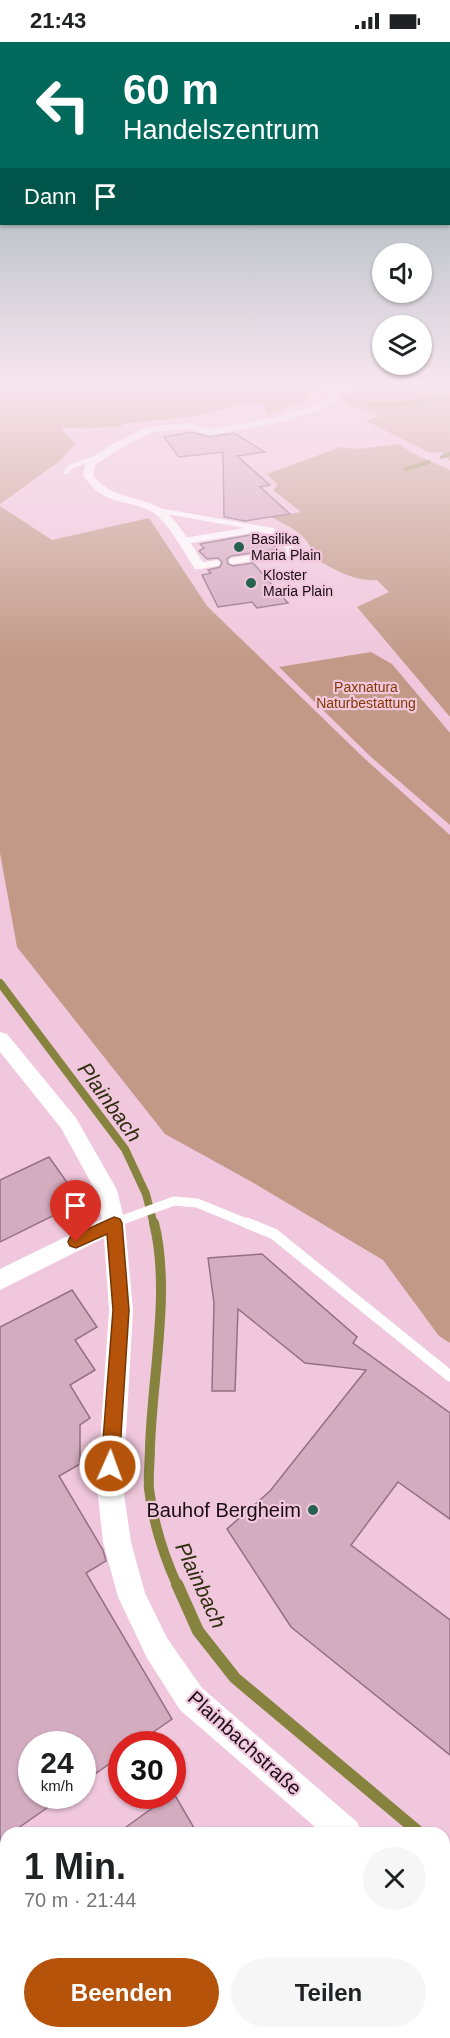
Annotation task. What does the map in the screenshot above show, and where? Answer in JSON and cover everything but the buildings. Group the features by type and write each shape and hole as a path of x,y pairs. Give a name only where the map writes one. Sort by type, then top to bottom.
{"street":[{"path":"89,476 95,486 126,502 157,510 184,541 199,566"},
{"name":"Plainbachstraße","path":"0,1039 69,1123 121,1220 121,1310 110,1487 117,1542 132,1597 157,1648 191,1699 339,1827"},
{"path":"0,1280 121,1220"}],"lane":[{"path":"157,510 272,531 291,549 289,553 232,561"},
{"path":"184,541 259,529"},
{"path":"199,566 217,563"},
{"path":"121,1220 174,1201 197,1203 274,1234 450,1376"}],"green space":[{"path":"0,476 39,476 0,504"},
{"path":"269,476 450,476 450,717 357,607 389,592 377,580 352,577 312,557 304,537 291,527 271,517 301,512 273,490 278,485"},
{"path":"0,506 52,540 149,518 207,606 365,759 450,835 450,1343 439,1336 383,1260 252,1182 165,1134 17,947 0,853"},
{"name":"Paxnatura Naturbestattung","path":"371,652 392,664 450,733 450,825 371,757 279,667"}],"waterway":[{"name":"Plainbach","path":"0,983 125,1149 146,1194 154,1225"},
{"name":"Plainbach","path":"154,1223 159,1249 161,1305 151,1420 149,1489 153,1514 177,1585"},
{"name":"Plainbach","path":"177,1584 198,1631 235,1678 413,1827"}],"place":[{"name":"Basilika Maria Plain","path":"239,547"},
{"name":"Kloster Maria Plain","path":"251,583"},
{"name":"Bauhof Bergheim","path":"313,1510"}],"route":[{"path":"76,1242 114,1223 121,1310 110,1466"}]}
